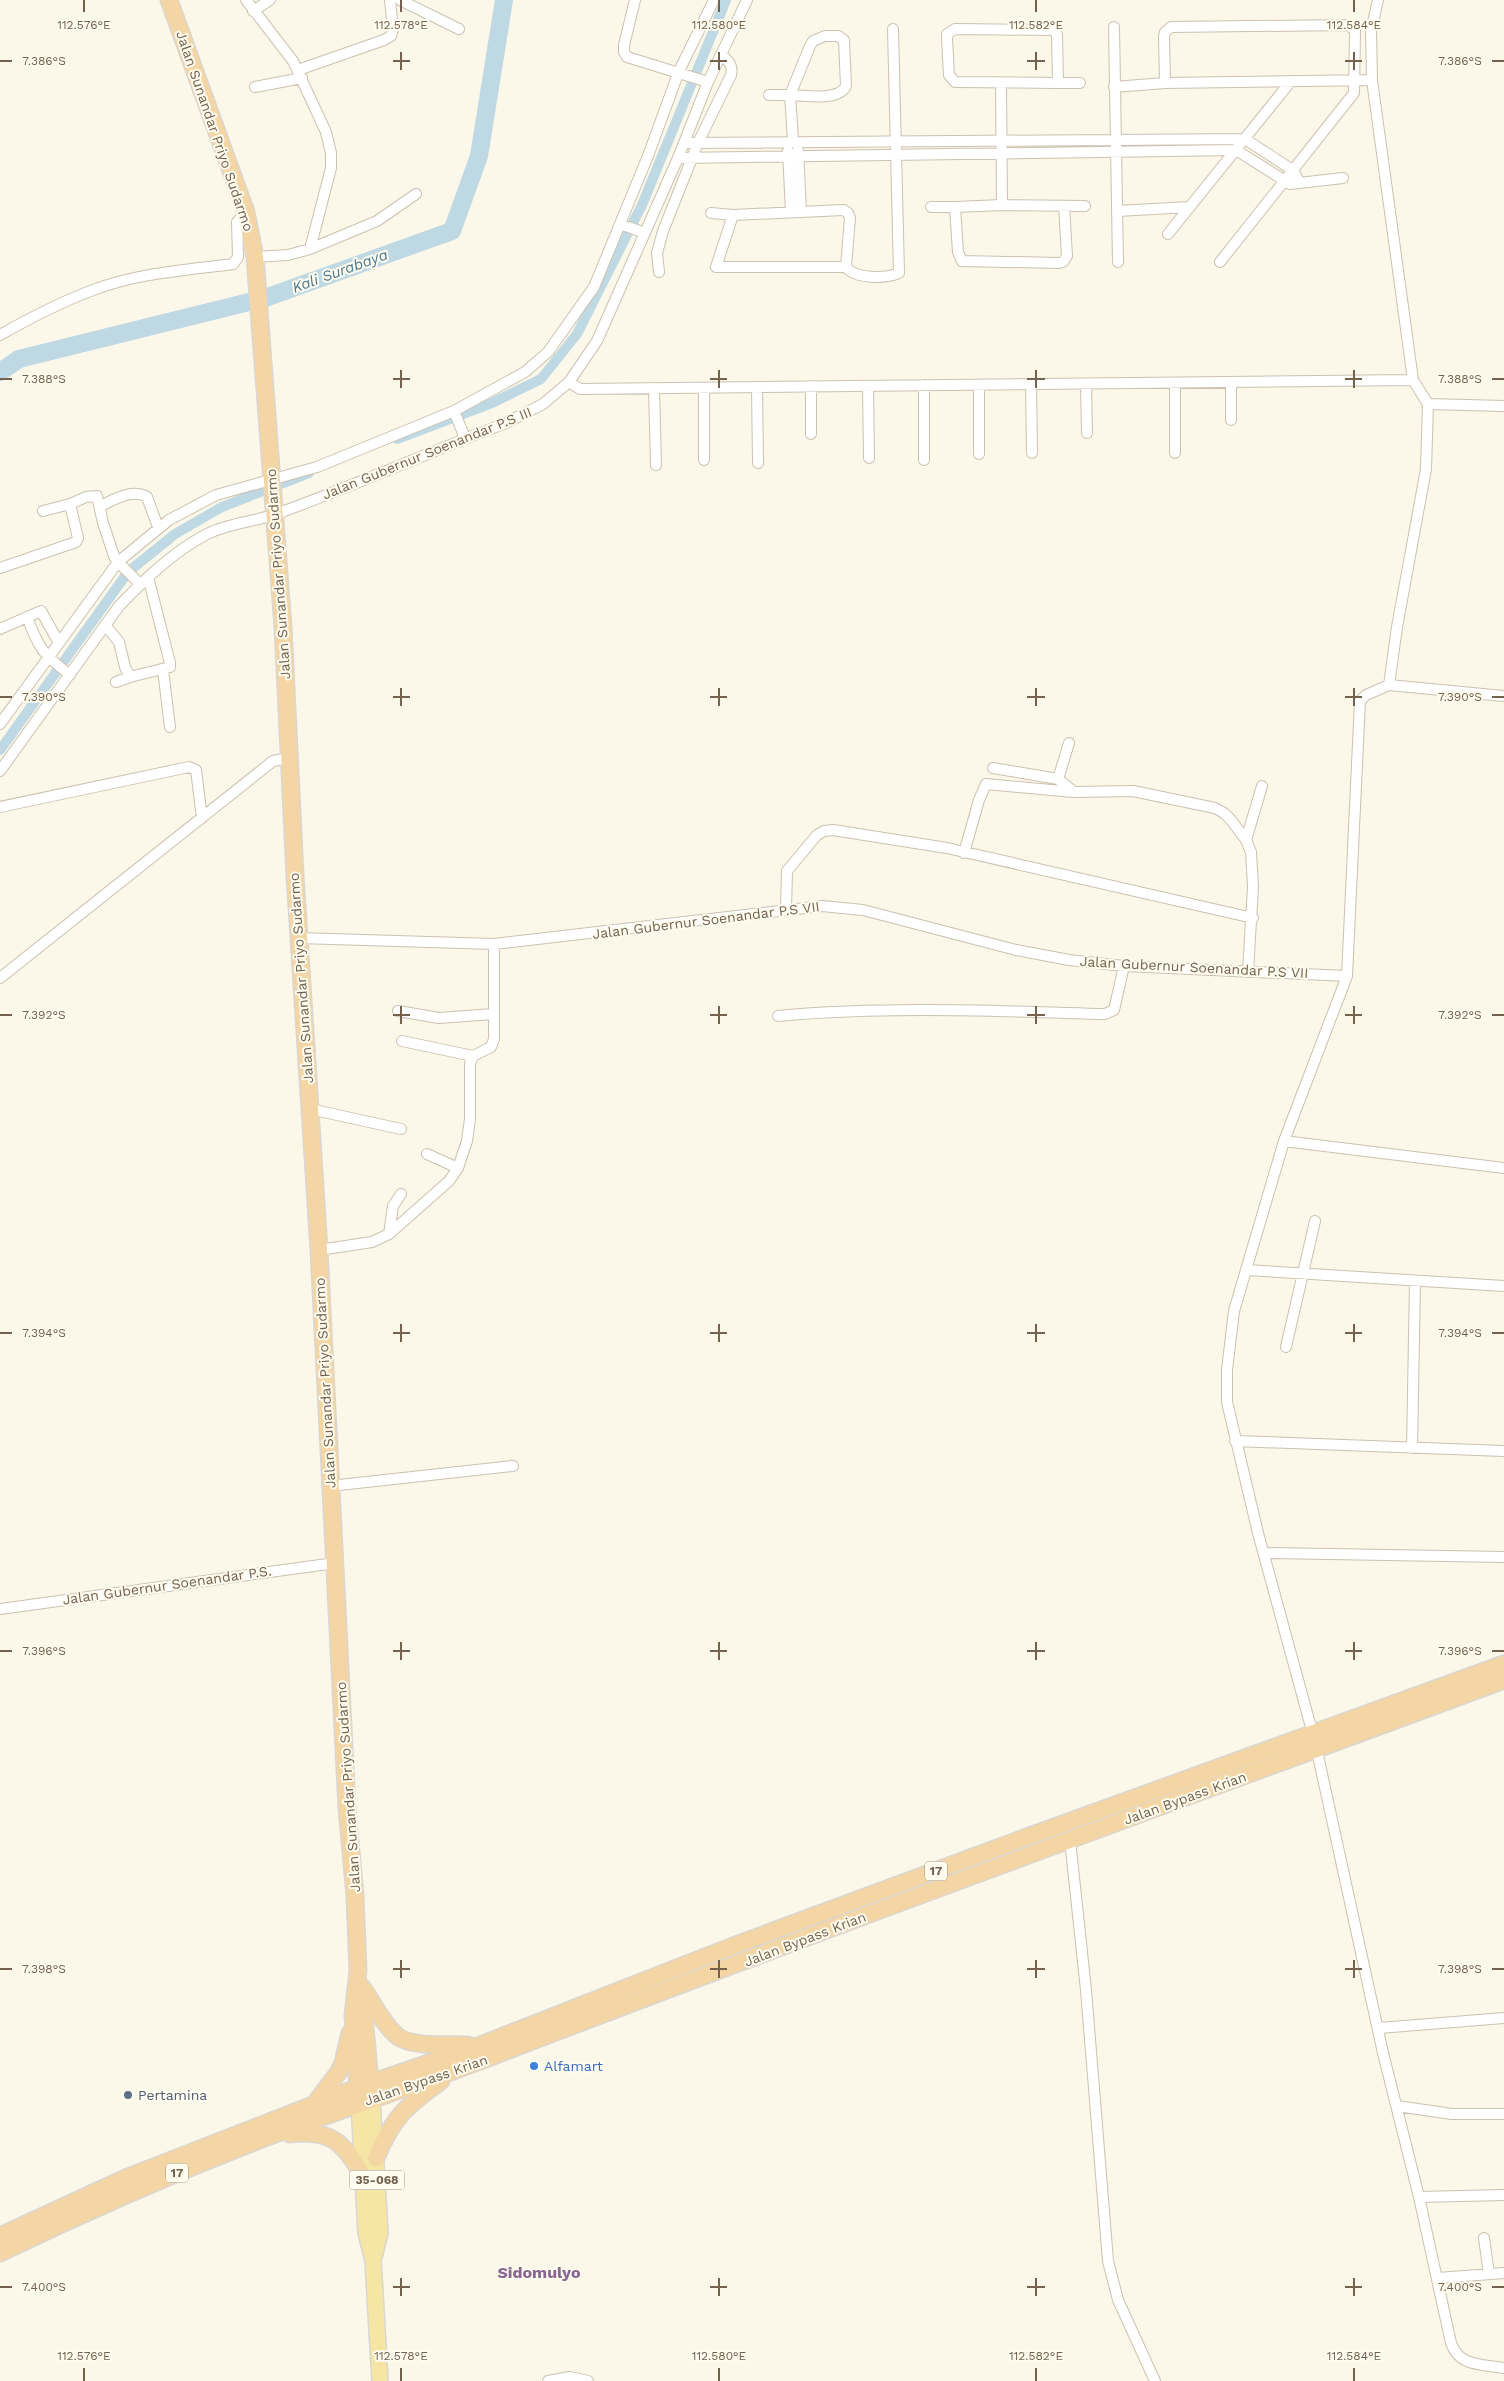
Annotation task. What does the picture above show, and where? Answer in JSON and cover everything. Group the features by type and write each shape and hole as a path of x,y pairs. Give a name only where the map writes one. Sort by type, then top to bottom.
{"highway":[{"name":"Jalan Sunandar Priyo Sudarmo","path":"169,0 246,212 255,260 274,511 319,1250 347,1808 355,1890 358,1971 353,2016 365,2093"},
{"name":"Jalan Bypass Krian","path":"0,2253 72,2218 191,2167 268,2137 365,2093 478,2046 733,1946 1504,1664"},
{"name":"Jalan Bypass Krian","path":"0,2236 128,2177 313,2106 456,2071 1070,1840 1504,1680"},
{"name":"Jalan Sunandar Priyo Sudarmo","path":"358,1971 362,1987 365,2093"},
{"path":"362,1987 385,2022 401,2039 412,2042 478,2046"},
{"path":"313,2106 338,2073 343,2063 353,2016"},
{"path":"376,2158 392,2124 405,2110 456,2071"},
{"path":"268,2137 298,2133 321,2134 334,2139 348,2151 363,2176"}],"main road":[{"name":"Jalan Sunandar Priyo Sudarmo","path":"365,2093 376,2158 380,2233 373,2260"},
{"name":"Jalan Sunandar Priyo Sudarmo","path":"365,2093 363,2176 366,2233 373,2260 380,2380"}],"street":[{"path":"246,0 253,11 287,50 326,132 331,154 328,183 310,249"},
{"path":"253,11 270,0"},
{"path":"255,87 300,74 391,36 393,29 390,0"},
{"path":"400,0 459,29"},
{"path":"635,0 625,33 624,52 627,56 706,81"},
{"path":"0,724 50,660 59,643 120,564 158,527 179,513 216,495 317,467 454,413 525,372 548,352 594,287 623,225 681,72 714,0"},
{"name":"Jalan Gubernur Soenandar P.S III","path":"0,771 68,673 140,579 179,551 208,533 274,511 464,435 506,423 543,404 569,382 598,341 643,232 678,158 706,81 721,55 747,0"},
{"path":"1378,0 1371,31 1372,80 1413,380 1428,404 1426,469 1397,627 1389,685"},
{"path":"1165,83 1164,37 1168,29 1175,27 1348,25 1356,31 1354,94 1294,172 1220,262"},
{"path":"1114,27 1118,262"},
{"path":"733,216 716,266 846,267 855,275 891,275 900,271 893,29"},
{"path":"1058,83 1057,35 1054,30 955,29 951,31 947,39 951,79 961,83 1001,84 1080,83"},
{"path":"769,95 790,96 836,95 843,90 846,86 845,44 841,37 825,36 813,41 790,96 796,212"},
{"path":"659,272 656,258 659,245 698,143 731,75 732,68 721,55"},
{"path":"1114,86 1165,83 1372,80"},
{"path":"1168,234 1291,81"},
{"path":"1001,84 1002,205"},
{"path":"684,143 1245,138 1294,172 1299,182"},
{"path":"678,158 1236,150 1285,181 1293,184 1343,178"},
{"path":"255,260 288,255 310,249 377,221 416,194"},
{"path":"931,207 1002,205 1085,206"},
{"path":"955,207 958,252 962,261 1059,263 1063,262 1067,256 1064,206"},
{"path":"1117,211 1190,207"},
{"path":"711,213 733,216 844,210 848,213 850,224 846,267"},
{"path":"0,335 31,318 94,289 147,276 233,264 237,262 238,257 237,222 246,212"},
{"path":"623,225 643,232"},
{"path":"569,382 580,389 1413,380"},
{"path":"1230,382 1230,420"},
{"path":"1174,452 1175,383"},
{"path":"1031,384 1032,454"},
{"path":"1086,384 1087,433"},
{"path":"924,385 924,460"},
{"path":"978,385 979,454"},
{"path":"811,386 811,434"},
{"path":"868,386 869,458"},
{"path":"757,387 758,464"},
{"path":"654,388 656,465"},
{"path":"704,388 704,460"},
{"path":"1428,404 1504,406"},
{"path":"454,413 464,435"},
{"path":"100,506 129,494 142,494 147,497 158,527"},
{"path":"43,512 94,496 98,498 103,523 120,564 140,579 170,667 116,682"},
{"path":"0,568 76,542 78,538 70,504"},
{"path":"0,629 41,611 59,643"},
{"path":"27,617 39,644 50,660 68,673"},
{"path":"105,624 119,642 125,667 130,677"},
{"path":"163,670 170,727"},
{"path":"1504,696 1389,685 1366,695 1360,701 1347,976 1284,1141 1234,1312 1227,1370 1227,1402 1264,1553 1312,1733 1454,2351 1463,2361 1504,2368"},
{"path":"1058,779 1069,743"},
{"path":"0,978 273,761 289,758"},
{"path":"0,807 188,767 196,770 202,818"},
{"path":"993,768 1058,779 1074,792"},
{"path":"964,853 976,815 978,800 983,785 987,783 1074,792 1133,791 1215,808 1224,813 1245,834 1250,852 1253,870 1253,918 1248,972"},
{"path":"1245,834 1252,820 1262,786"},
{"path":"786,908 787,871 817,835 824,831 833,830 916,843 964,853 1253,918"},
{"name":"Jalan Gubernur Soenandar P.S VII","path":"299,938 494,944 726,917 786,908 822,906 862,910 1016,950 1070,960 1124,966 1347,976"},
{"path":"402,1041 473,1056 486,1050 493,1043 494,944"},
{"path":"778,1016 892,1009 1105,1014 1114,1010 1124,966"},
{"path":"398,1011 439,1018 493,1014"},
{"path":"319,1250 372,1242 389,1234 449,1181 458,1168 467,1141 470,1119 470,1064 473,1056"},
{"path":"310,1109 402,1129"},
{"path":"1284,1141 1504,1168"},
{"path":"427,1154 458,1168"},
{"path":"389,1234 393,1206 401,1194"},
{"path":"1286,1347 1315,1221"},
{"path":"1246,1270 1504,1286"},
{"path":"1412,1448 1415,1281"},
{"path":"1236,1440 1504,1451"},
{"path":"330,1486 513,1466"},
{"path":"1264,1553 1504,1557"},
{"name":"Jalan Gubernur Soenandar P.S.","path":"0,1608 335,1563"},
{"path":"1070,1840 1086,1990 1108,2261 1118,2300 1155,2381"},
{"path":"1379,2028 1504,2018"},
{"path":"1397,2106 1452,2114 1504,2114"},
{"path":"1419,2197 1504,2195"},
{"path":"1484,2238 1489,2274"},
{"path":"1438,2278 1504,2273"},
{"path":"548,2381 570,2377 588,2381"}],"waterway":[{"name":"Kali Surabaya","path":"0,372 19,359 265,298 452,231 479,156 504,0"},
{"path":"397,439 492,403 541,379 577,334 642,205 726,0"},
{"path":"0,750 128,572 175,534 222,507 309,473"}],"place":[{"name":"Alfamart","path":"534,2066"},
{"name":"Pertamina","path":"128,2095"}],"district":[{"name":"Sidomulyo","path":"539,2272"}]}
